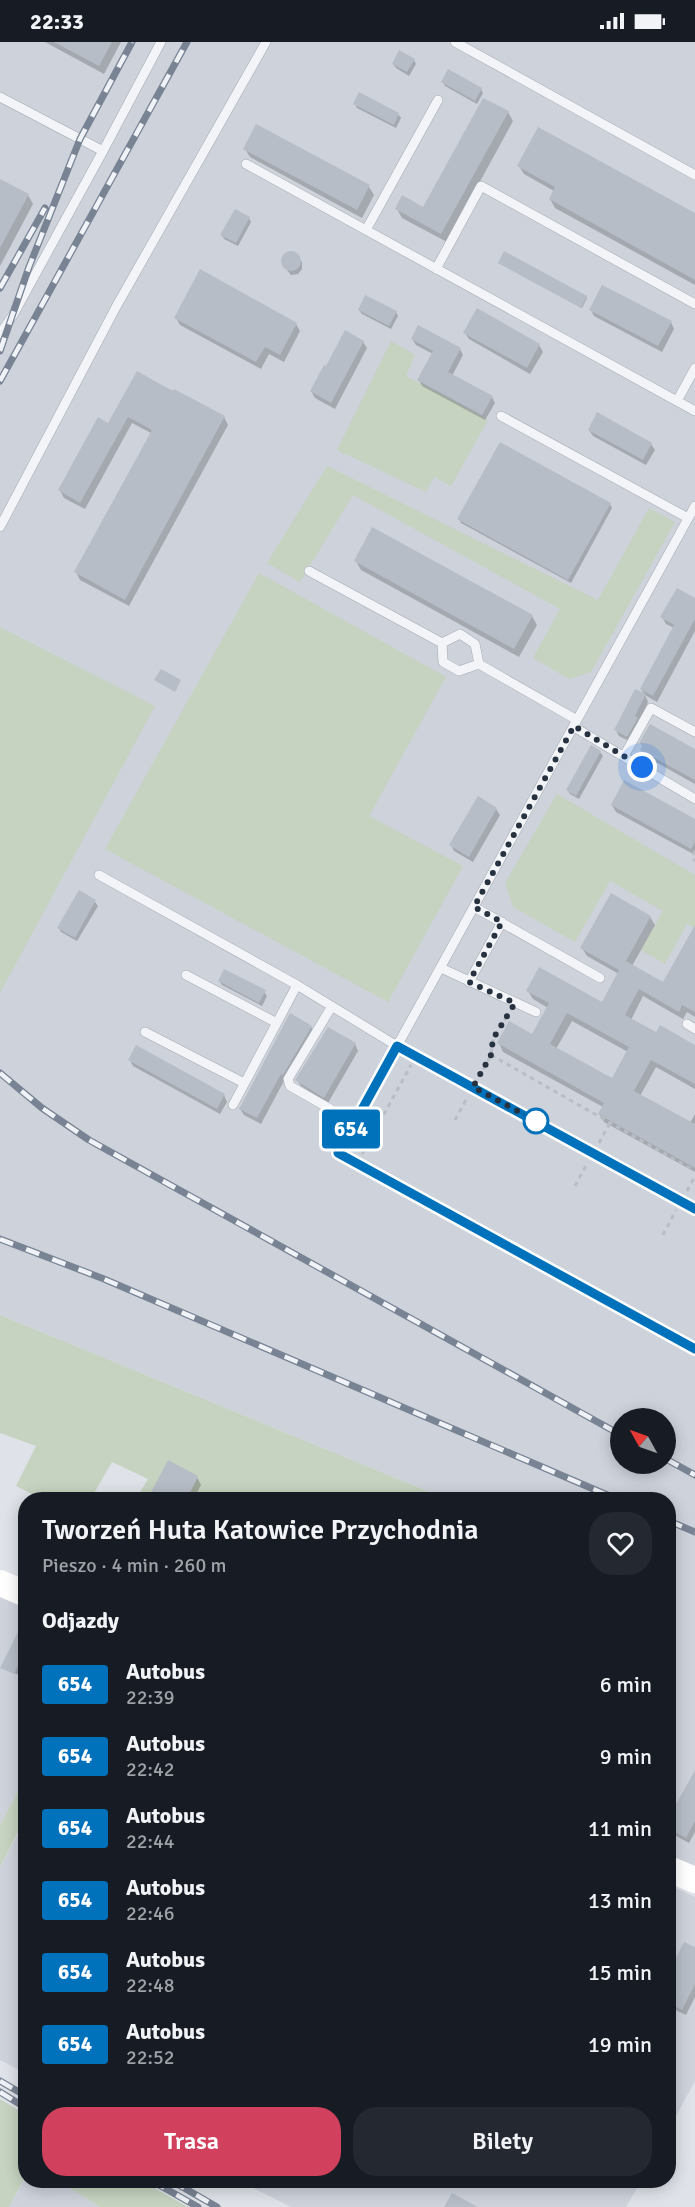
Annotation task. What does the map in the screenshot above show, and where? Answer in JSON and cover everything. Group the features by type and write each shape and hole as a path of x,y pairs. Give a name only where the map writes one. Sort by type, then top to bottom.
{"street":[{"path":"0,1582 18,1590"},
{"path":"676,1872 695,1880"}],"lane":[{"path":"0,334 13,315 161,42"},
{"path":"0,527 116,307 266,42"},
{"path":"455,42 695,175"},
{"path":"0,97 103,151"},
{"path":"366,230 438,100"},
{"path":"246,164 695,411"},
{"path":"436,269 481,186 695,304"},
{"path":"677,401 695,368"},
{"path":"501,416 688,518"},
{"path":"695,506 338,1153 695,1349"},
{"path":"309,571 442,643"},
{"path":"442,643 460,634 475,644 479,664 695,799"},
{"path":"442,643 443,662 459,671 479,664"},
{"path":"624,756 651,708 695,732"},
{"path":"99,874 297,985 397,1046 695,1209"},
{"path":"474,907 600,978"},
{"path":"469,982 502,922"},
{"path":"441,968 536,1012"},
{"path":"186,975 276,1023"},
{"path":"232,1105 297,985"},
{"path":"332,1006 288,1079 290,1086 355,1123"},
{"path":"145,1032 244,1083"}],"path":[{"path":"695,851 692,857 695,861"},
{"path":"454,1120 491,1055 493,1039 515,1003"},
{"path":"491,1055 695,1171"},
{"path":"357,1164 417,1056"}],"shaded area":[{"path":"0,42 695,42 695,1866 676,1858 676,1492 430,1492 0,1315"},
{"path":"0,1597 18,1605 18,1791 0,1825"},
{"path":"18,1834 18,2069 0,2060 0,1867"},
{"path":"676,1888 695,1897 695,2081 676,2116"},
{"path":"19,2188 69,2188 100,2207 9,2207"},
{"path":"253,2188 637,2188 626,2207 291,2207"}],"green space":[{"path":"391,341 415,355 406,376 488,420 451,486 434,477 426,492 337,450"},
{"path":"327,466 598,600 649,508 675,522 591,672 569,679 533,658 560,609 353,495 300,582 267,563"},
{"path":"259,573 446,677 369,816 463,866 388,1002 105,849"},
{"path":"0,627 155,706 0,993"},
{"path":"557,794 695,875 695,928 687,924 665,964 641,950 663,911 610,881 575,942 513,907 505,883"},
{"path":"0,1315 430,1492 140,1492 148,1479 112,1462 95,1492 28,1492 16,1486 36,1446 0,1433"},
{"path":"18,1791 18,1832 0,1867 0,1825"},
{"path":"0,2099 18,2110 19,2188 9,2207 0,2207"},
{"path":"69,2188 154,2188 188,2207 100,2207"}],"building":[{"path":"54,42 112,42 99,66"},
{"path":"399,50 415,59 407,72 392,64"},
{"path":"448,69 482,88 475,101 441,82"},
{"path":"359,92 399,113 394,125 353,104"},
{"path":"483,98 509,111 441,234 395,209 402,195 423,207"},
{"path":"256,124 370,185 357,210 243,149"},
{"path":"538,127 695,213 695,280 549,199 555,187 517,166"},
{"path":"0,179 29,194 0,248"},
{"path":"235,209 250,217 236,243 220,235"},
{"path":"291,251 298,254 301,261 298,268 291,271 284,268 281,261 284,254"},
{"path":"504,251 587,296 581,308 498,263"},
{"path":"200,269 297,323 280,355 265,347 256,362 174,318"},
{"path":"602,285 672,321 658,346 589,310"},
{"path":"365,295 397,311 389,326 358,310"},
{"path":"477,308 540,344 527,368 463,333"},
{"path":"418,325 461,348 448,372 493,396 482,415 417,380 433,351 411,339"},
{"path":"345,330 364,341 331,403 310,391"},
{"path":"137,371 172,391 174,389 225,416 125,600 74,572 152,430 128,417 80,503 58,490 98,417 108,423"},
{"path":"597,412 652,443 643,460 588,430"},
{"path":"500,442 611,503 568,580 457,519"},
{"path":"372,527 533,615 514,649 354,561"},
{"path":"677,588 695,598 695,619 653,696 640,689 674,625 660,617"},
{"path":"161,669 181,680 175,692 154,680"},
{"path":"635,689 646,694 635,716 638,718 627,737 614,730"},
{"path":"650,724 695,749 695,780 640,750 643,745 639,743"},
{"path":"591,745 601,751 576,796 566,790"},
{"path":"624,780 695,819 695,842 691,849 611,805"},
{"path":"478,796 497,808 469,857 449,845"},
{"path":"79,890 96,900 75,938 57,928"},
{"path":"611,893 651,916 626,961 663,982 695,925 695,1012 682,1005 679,1012 639,989 625,1015 656,1032 660,1025 695,1045 695,1084 651,1060 634,1091 695,1124 695,1168 598,1114 604,1103 497,1043 509,1021 532,1034 549,1003 526,991 539,967 602,1002 619,970 580,948","holes":["567,1013 629,1047 612,1078 550,1044"]},
{"path":"224,969 266,990 259,1003 218,981"},
{"path":"290,1013 312,1026 283,1075 281,1074 257,1118 239,1109"},
{"path":"328,1027 356,1043 324,1098 295,1080"},
{"path":"136,1045 225,1094 217,1109 128,1060"},
{"path":"168,1460 198,1476 190,1492 151,1492"},
{"path":"18,1632 18,1666 14,1674 0,1668"},
{"path":"695,1770 695,1821 686,1838 676,1833 676,1804"},
{"path":"684,1942 695,1947 695,1984 682,2010 676,2007 676,1958"},
{"path":"452,2193 478,2207 444,2207"}],"railway":[{"path":"0,351 29,267 80,139 132,42"},
{"path":"0,381 187,42"},
{"path":"0,288 45,208"},
{"path":"0,1073 42,1108 89,1140 610,1429"},
{"path":"0,1239 104,1279 600,1492"},
{"path":"676,1465 695,1475"},
{"path":"676,1524 695,1532"},
{"path":"0,2081 18,2091"},
{"path":"0,2092 18,2103"},
{"path":"164,2188 198,2207"},
{"path":"184,2188 217,2207"}],"bus line":[{"name":"654","path":"695,1209 397,1046 338,1153 695,1349"}],"route":[{"path":"536,1121 473,1087 491,1055 493,1039 515,1003 469,982 502,922 474,907 574,726 642,767"}]}
